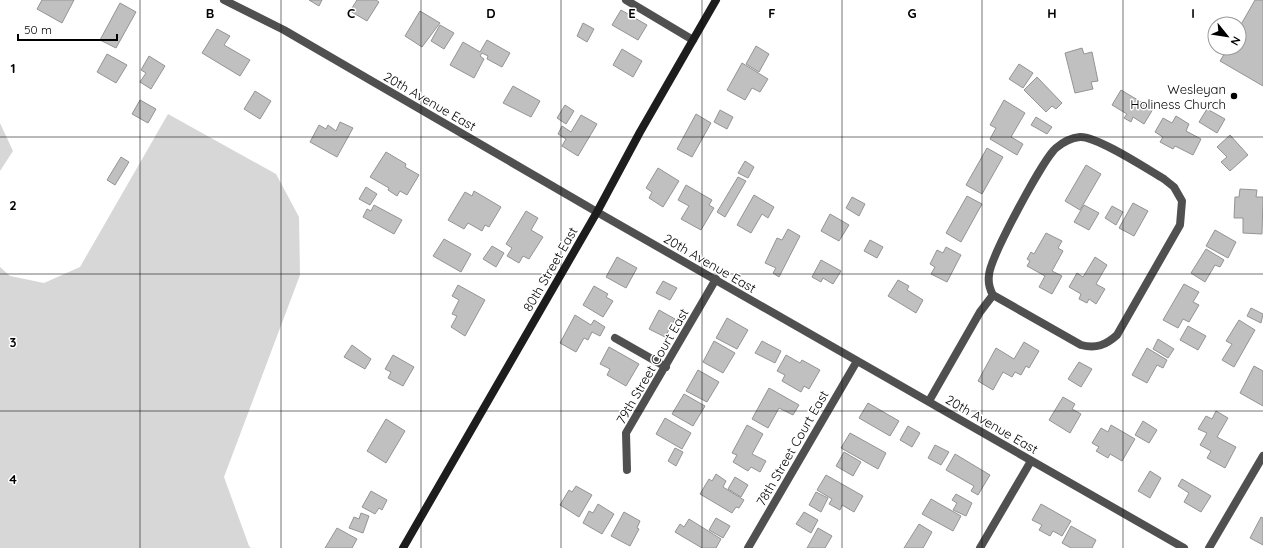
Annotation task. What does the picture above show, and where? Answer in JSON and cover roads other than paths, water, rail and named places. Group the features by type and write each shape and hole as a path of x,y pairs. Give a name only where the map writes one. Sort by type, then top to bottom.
{"street":[{"name":"20th Avenue East","path":"224,0 284,30 597,212 1184,548"},
{"path":"626,0 693,40"},
{"name":"80th Street East","path":"403,548 597,212 640,132 716,0"},
{"path":"1079,137 1096,140 1164,179 1179,194 1182,201 1180,225 1116,335 1109,342 1097,347 1081,345 993,295 989,288 989,274 996,252 1050,154 1069,140 1079,137"},
{"name":"79th Street Court East","path":"627,470 626,433 666,367 716,279"},
{"path":"929,401 980,312 993,295"},
{"path":"615,338 666,367"},
{"name":"78th Street Court East","path":"748,548 857,361"},
{"path":"1209,548 1263,456"},
{"path":"980,548 1031,461"}],"place":[{"name":"Wesleyan Holiness Church","path":"1234,96"}]}
